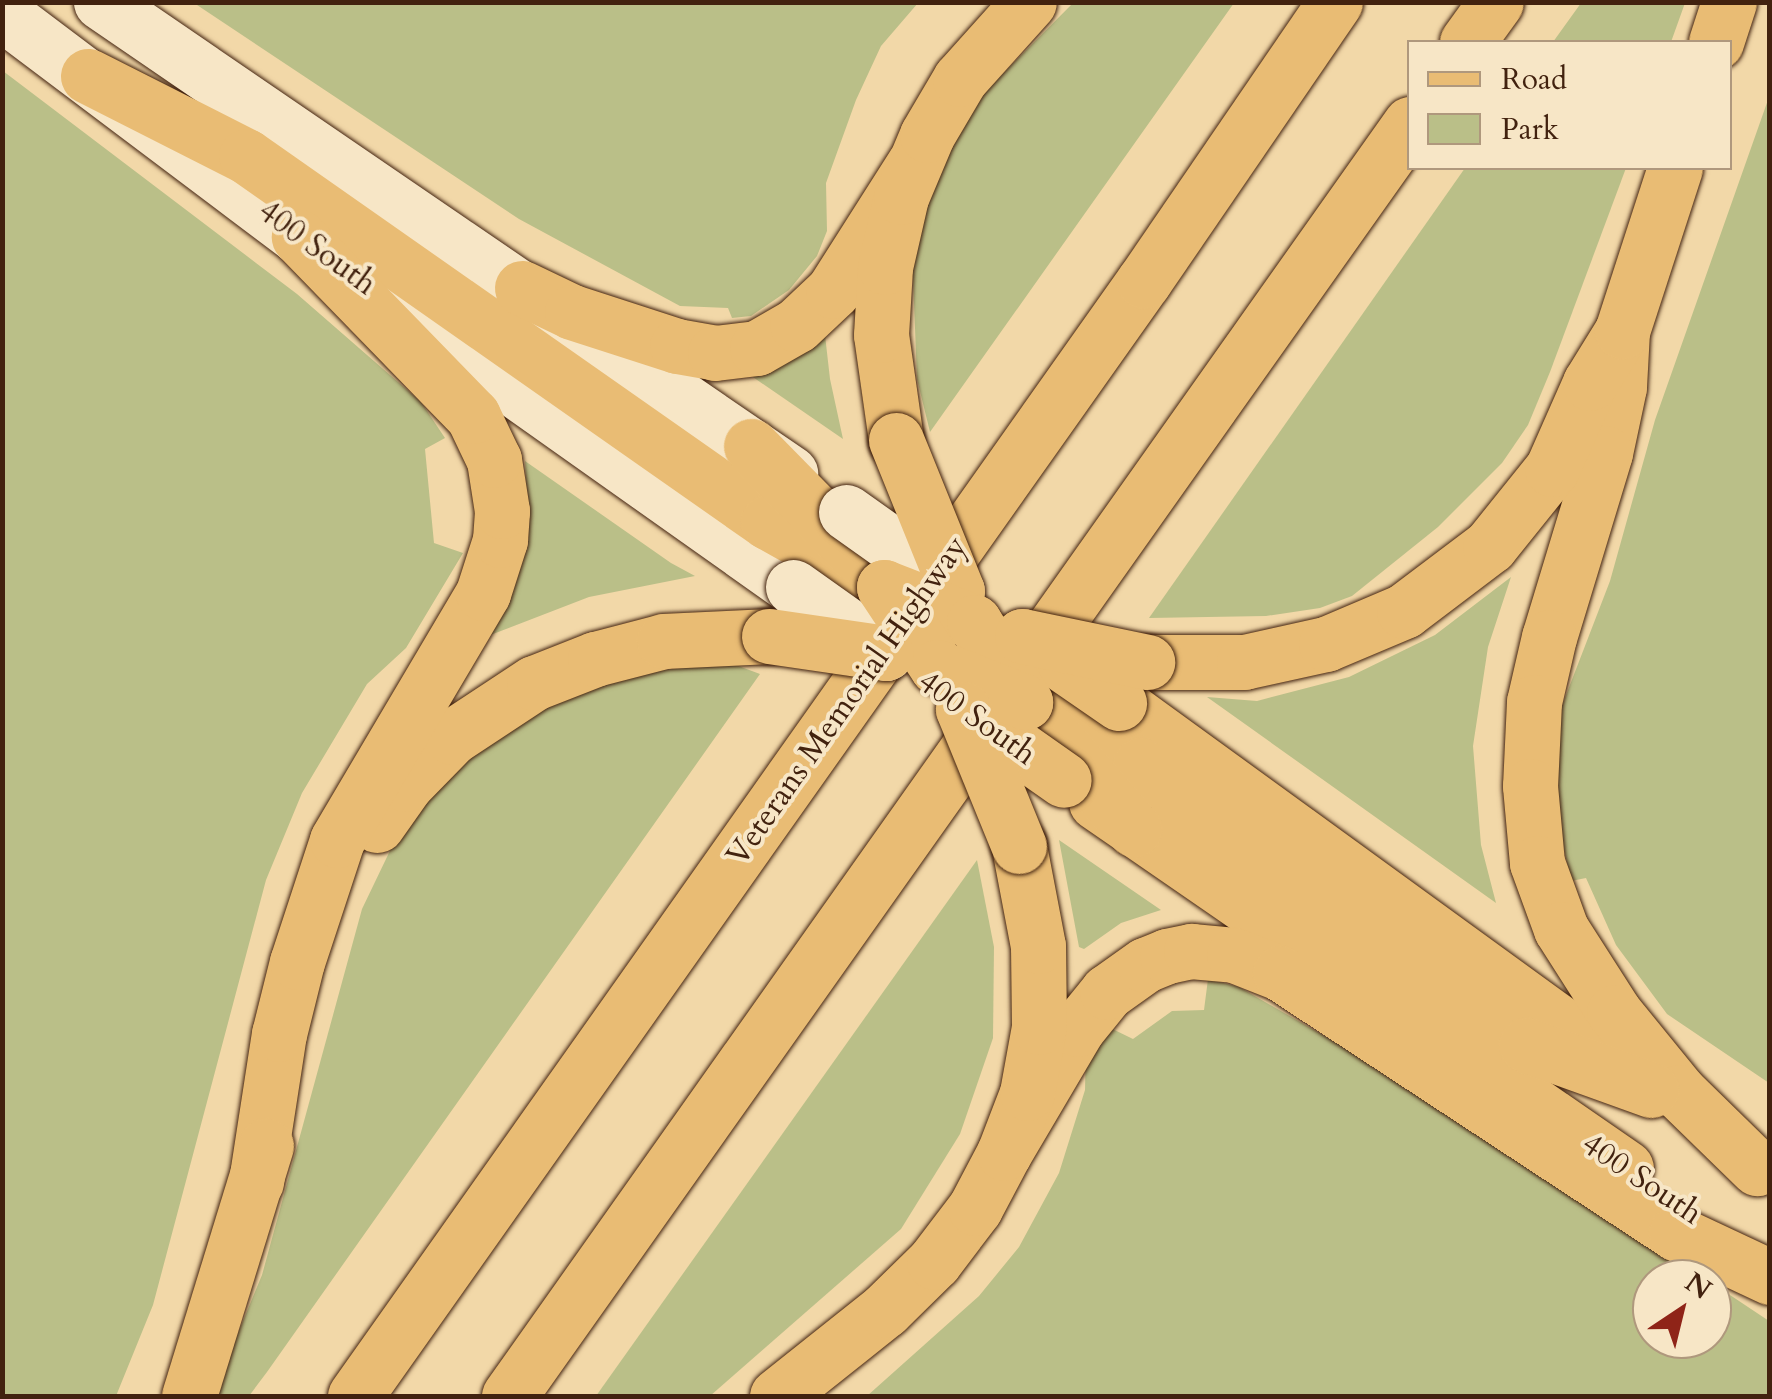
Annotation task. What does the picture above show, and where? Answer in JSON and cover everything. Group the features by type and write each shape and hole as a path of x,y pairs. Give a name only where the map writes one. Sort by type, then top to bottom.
{"main road":[{"name":"400 South","path":"102,2 751,446 823,545 929,676 1100,729 1652,1090 1763,1172"},
{"path":"522,288 607,324 677,346 715,353 756,348 797,325 834,291 914,164 960,80 1029,2"},
{"name":"Veterans Memorial Highway","path":"355,1396 1144,281 1336,2"},
{"path":"1469,40 1496,2"},
{"path":"1717,40 1729,2"},
{"name":"400 South","path":"2,13 299,237 823,545 984,616"},
{"path":"88,76 246,156 884,587 984,616 1100,729"},
{"path":"509,1396 1407,128"},
{"path":"914,164 891,232 882,301 884,368 896,440 916,498 984,616 1025,702"},
{"path":"1100,729 1199,665 1285,655 1366,629 1439,588 1490,546 1552,469 1590,383 1622,331 1674,170"},
{"path":"256,1182 284,1016 336,840 483,592 497,553 502,511 494,460 473,416 299,237"},
{"path":"1622,331 1619,386 1605,452 1549,637 1534,702 1530,786 1538,863 1561,929 1614,1012 1679,1092 1763,1172"},
{"path":"884,587 1019,846 1036,932 1040,1000 1026,1093 1004,1152"},
{"path":"188,1396 256,1182 332,912 381,818 428,760 506,698 579,664 664,641 769,636 1025,702 1100,729"},
{"name":"400 South","path":"1100,729 1134,829 1500,1084 1770,1264"},
{"path":"777,1396 885,1310 934,1262 975,1208 1078,1029 1106,992 1145,965 1191,951 1234,954 1280,973 1676,1233 1770,1277"}],"green space":[{"path":"1074,2 1234,3 930,432 917,379 913,277 903,275 906,253 964,113"},
{"path":"1581,2 1685,3 1672,40 1554,40"},
{"path":"194,3 918,3 881,46 856,100 826,183 827,231 817,256 789,290 751,316 732,318 728,308 680,306 519,219"},
{"path":"3,71 297,294 421,402 445,438 425,449 434,543 463,553 406,648 367,684 302,793 266,880 153,1305 116,1396 3,1396"},
{"path":"1769,97 1769,1083 1667,1014 1616,945 1586,878 1571,881 1561,835 1553,729 1610,581 1655,420"},
{"path":"1464,170 1625,170 1528,425 1502,463 1438,527 1352,596 1320,608 1266,616 1149,618"},
{"path":"825,335 830,379 843,439 747,373"},
{"path":"525,461 695,576 589,597 485,637 528,521"},
{"path":"1511,577 1488,647 1473,746 1481,845 1496,903 1207,697 1257,701 1349,677 1435,635"},
{"path":"733,664 760,674 267,1372 249,1396 212,1396 262,1275 362,909 398,834 465,759 560,698 625,673"},
{"path":"1059,840 1161,910 1121,923 1084,949 1079,947"},
{"path":"977,860 994,947 993,1038 960,1134 901,1229 710,1396 596,1396"},
{"path":"1208,979 1239,987 1394,1076 1675,1259 1632,1259 1632,1359 1732,1359 1732,1296 1769,1321 1769,1396 867,1396 979,1296 1019,1247 1059,1173 1085,1090 1086,1046 1096,1021 1133,1039 1172,1011 1204,1010"}]}
